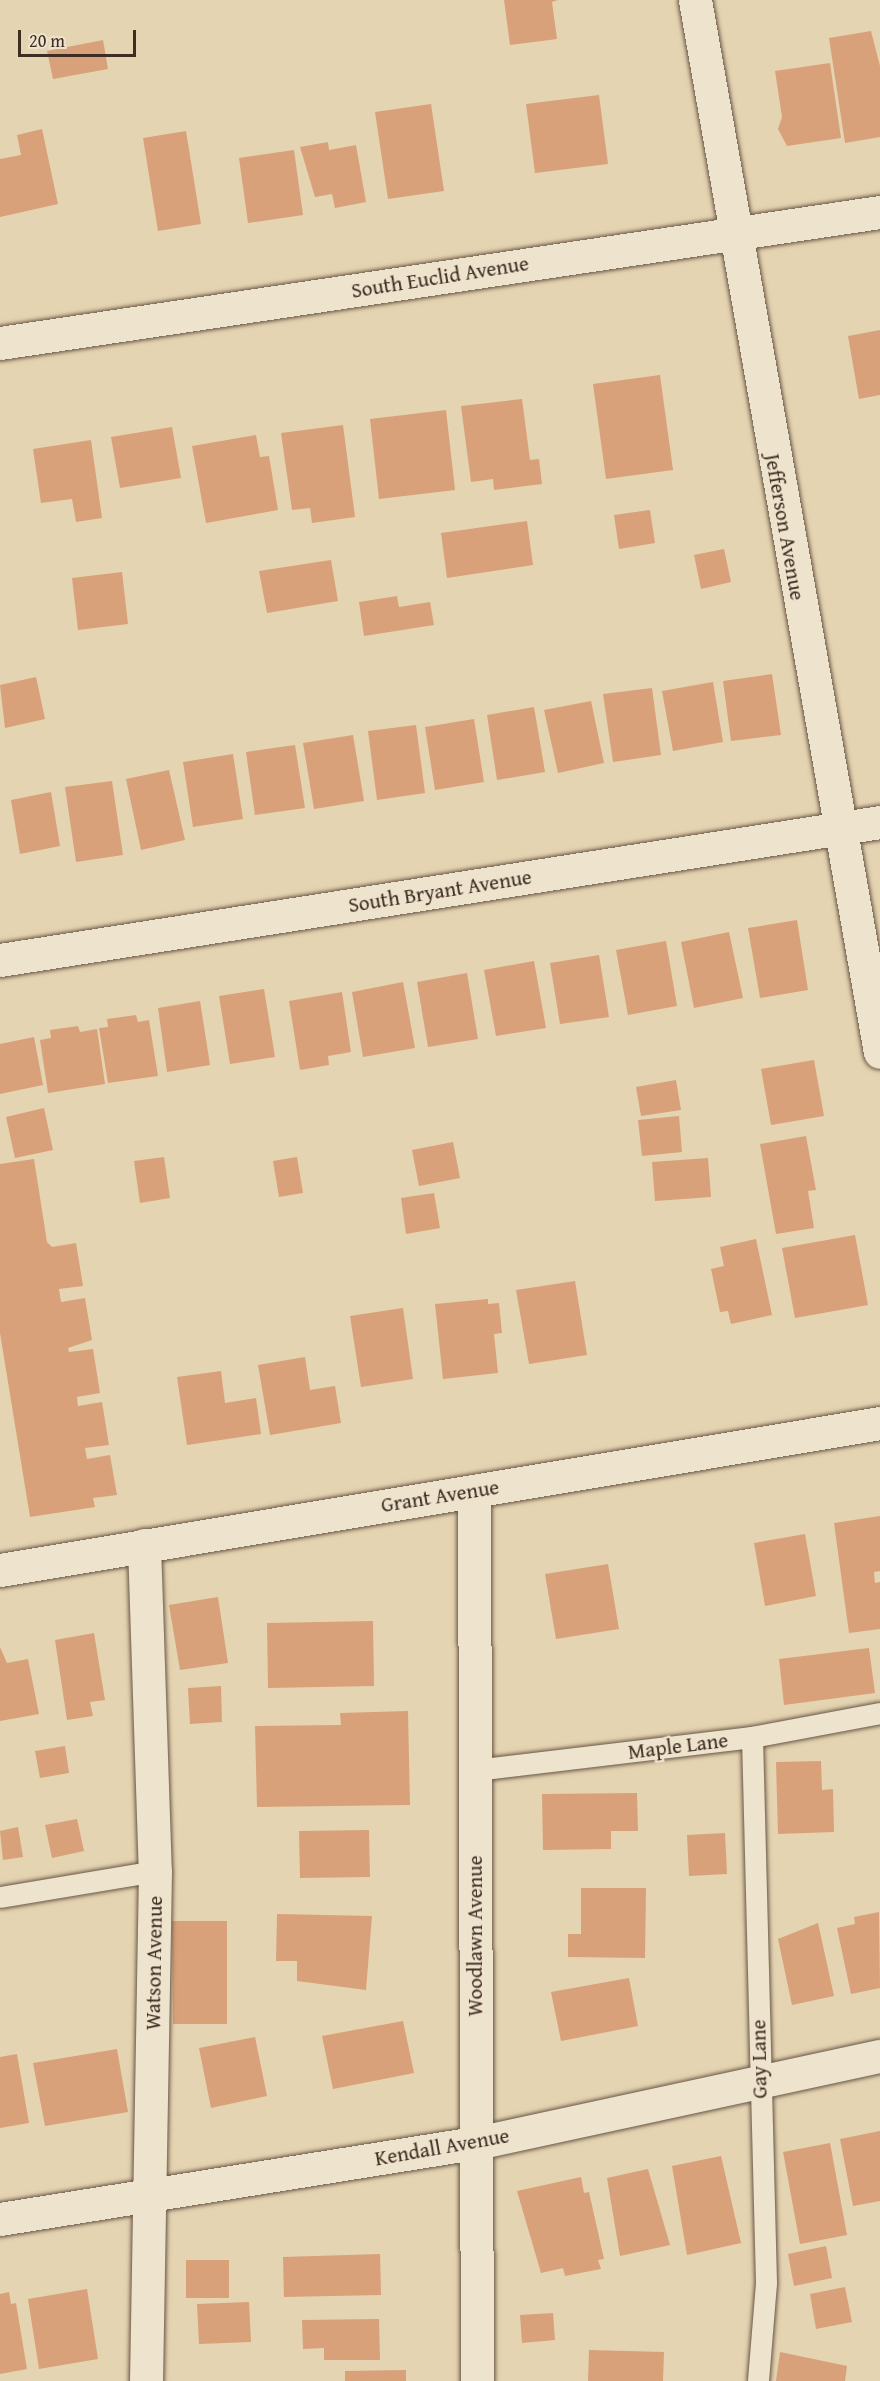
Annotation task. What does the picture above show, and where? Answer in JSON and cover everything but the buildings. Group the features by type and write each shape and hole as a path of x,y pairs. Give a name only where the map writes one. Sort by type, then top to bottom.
{"street":[{"name":"Jefferson Avenue","path":"695,0 837,828 880,1052"},
{"name":"South Euclid Avenue","path":"0,343 880,212"},
{"name":"South Bryant Avenue","path":"0,960 880,822"},
{"name":"Grant Avenue","path":"0,1570 880,1423"},
{"name":"Woodlawn Avenue","path":"474,1491 477,2381"},
{"name":"Watson Avenue","path":"144,1545 155,1871 146,2381"},
{"name":"Kendall Avenue","path":"0,2219 151,2192 477,2143 759,2079 880,2056"}],"lane":[{"name":"Maple Lane","path":"475,1770 752,1737 880,1713"},
{"name":"Gay Lane","path":"752,1737 766,2283 758,2381"},
{"path":"0,1897 155,1871"}]}
